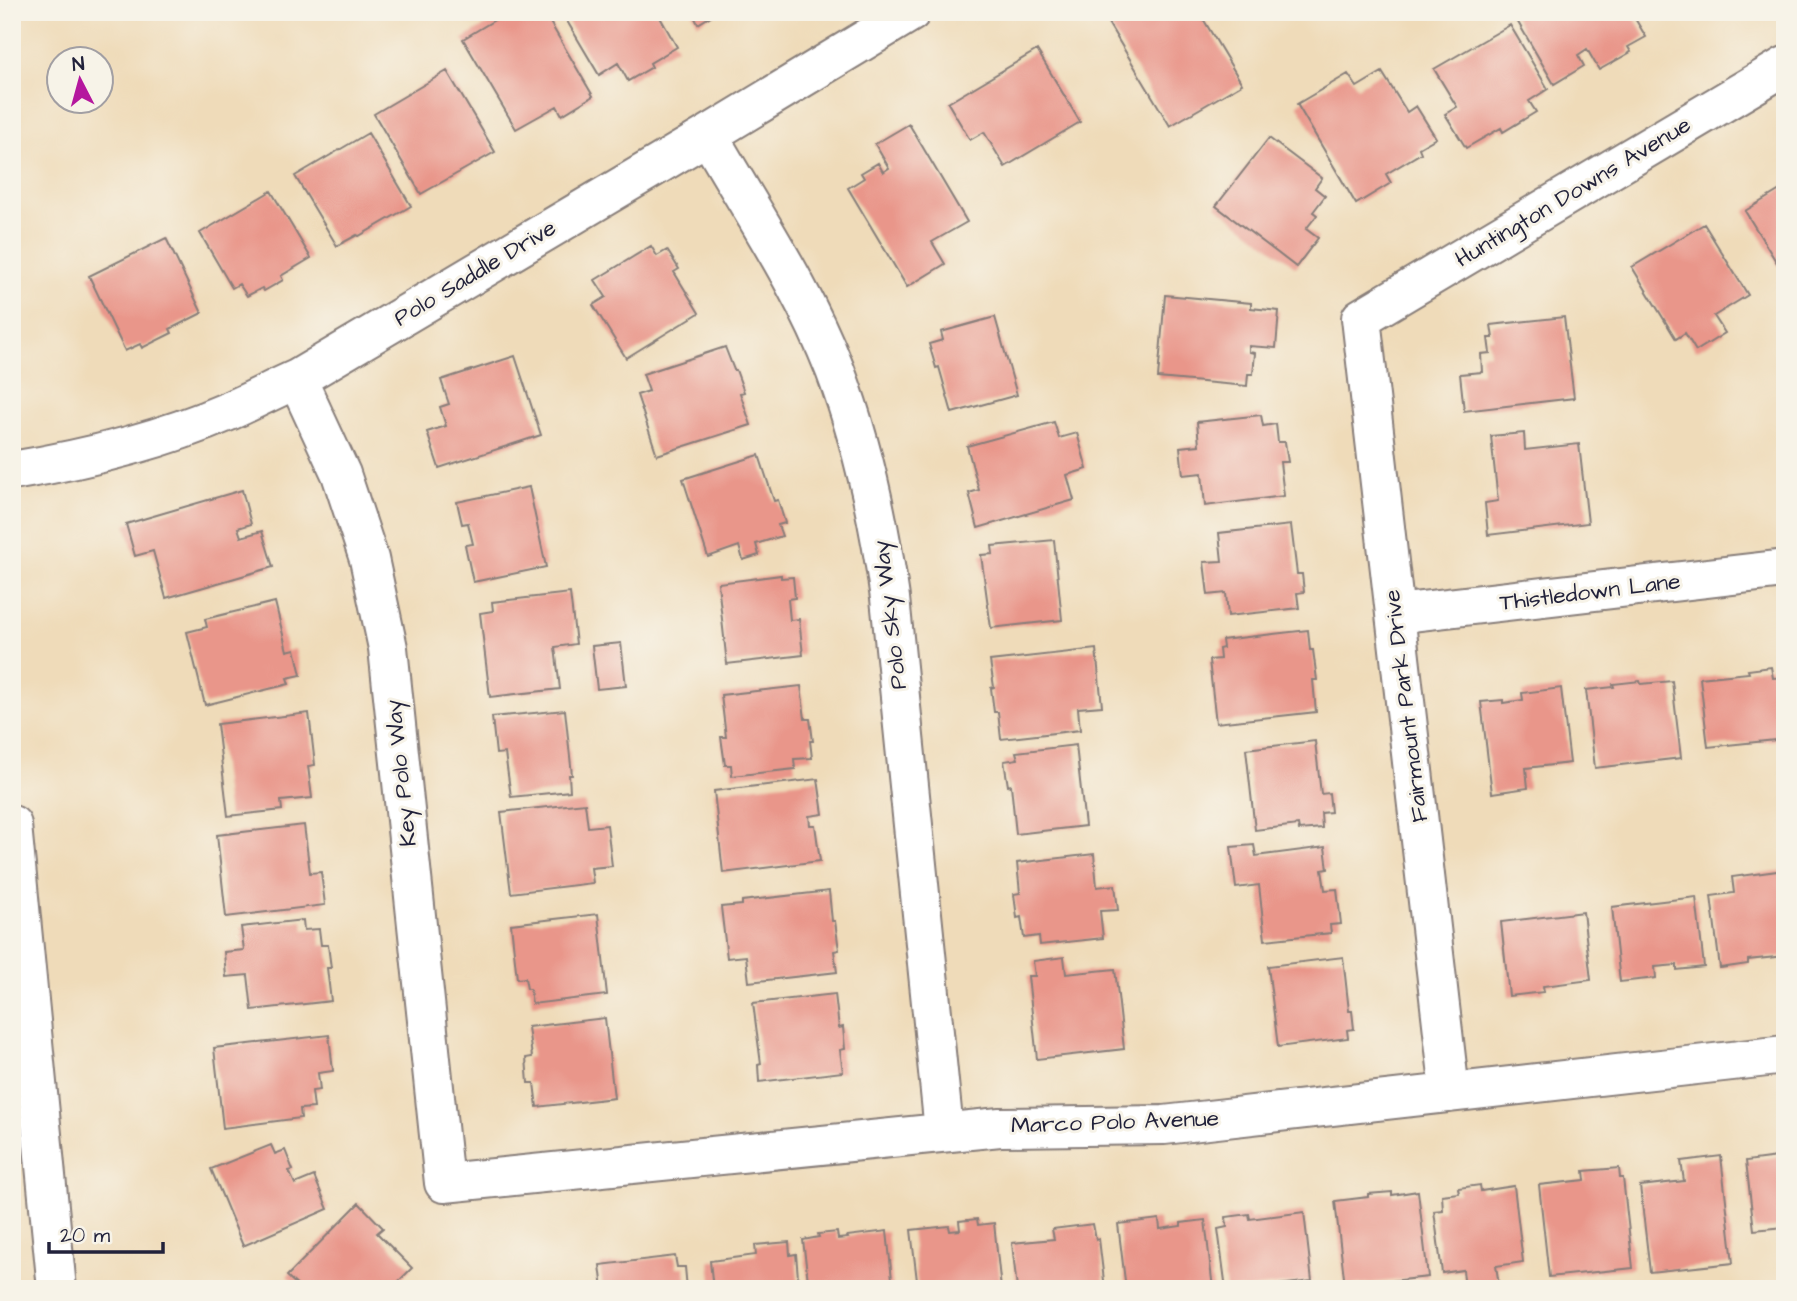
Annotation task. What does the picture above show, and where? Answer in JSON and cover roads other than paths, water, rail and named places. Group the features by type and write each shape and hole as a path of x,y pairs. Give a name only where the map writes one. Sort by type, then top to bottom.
{"street":[{"name":"Polo Saddle Drive","path":"12,471 63,463 146,442 227,412 297,379 911,12"},
{"name":"Huntington Downs Avenue","path":"1361,318 1785,66"},
{"name":"Polo Sky Way","path":"708,135 798,290 834,369 863,455 890,598 944,1132"},
{"name":"Fairmount Park Drive","path":"1361,318 1450,1093"},
{"name":"Key Polo Way","path":"297,379 341,474 369,559 388,648 444,1183"},
{"name":"Thistledown Lane","path":"1395,614 1785,569"},
{"path":"12,825 57,1289"},
{"name":"Marco Polo Avenue","path":"444,1183 1000,1127 1164,1125 1785,1055"}]}
